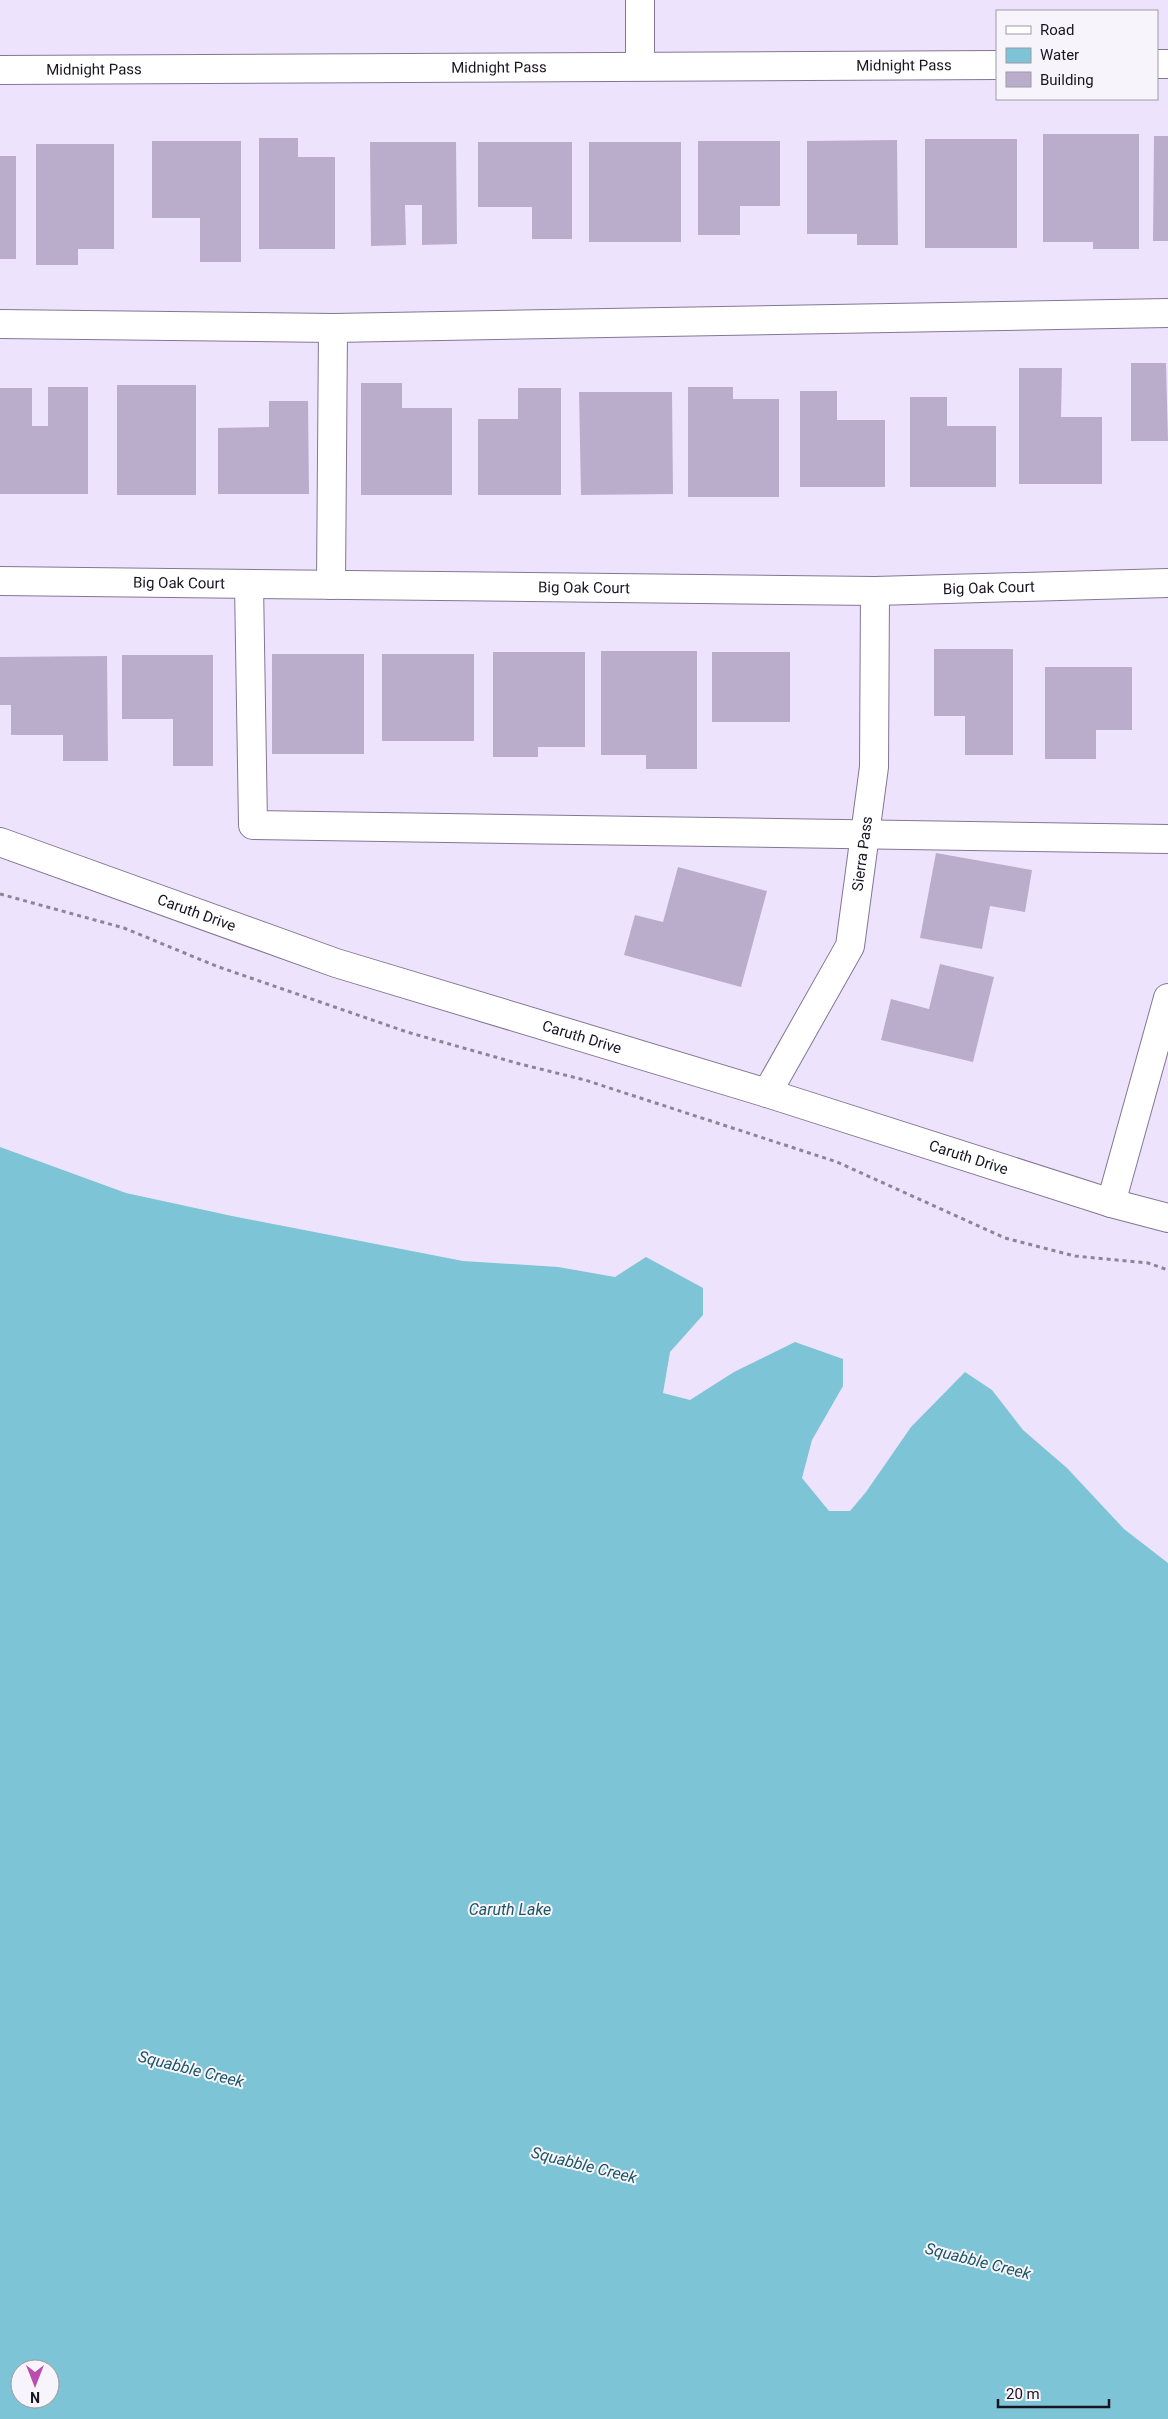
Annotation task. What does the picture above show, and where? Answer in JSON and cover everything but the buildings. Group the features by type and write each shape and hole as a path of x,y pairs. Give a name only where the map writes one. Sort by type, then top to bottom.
{"street":[{"path":"640,0 640,66"},
{"name":"Midnight Pass","path":"0,70 996,65"},
{"path":"0,324 333,328 1168,313"},
{"path":"331,585 333,328"},
{"name":"Big Oak Court","path":"0,581 875,591 1168,583"},
{"path":"249,584 252,825 1168,839"},
{"name":"Sierra Pass","path":"768,1093 850,946 874,767 875,591"},
{"name":"Caruth Drive","path":"0,842 336,963 768,1093 1111,1203 1168,1218"},
{"path":"1111,1203 1168,998"}],"path":[{"path":"0,894 124,928 216,966 407,1032 585,1080 837,1162 1005,1238 1075,1256 1148,1263 1168,1270"}],"water":[{"name":"Caruth Lake","path":"0,1147 126,1193 232,1216 463,1261 558,1267 615,1277 646,1257 703,1288 703,1315 670,1352 663,1393 690,1400 734,1372 795,1342 843,1359 843,1386 812,1440 802,1478 829,1511 850,1511 866,1492 911,1427 965,1372 992,1390 1023,1430 1067,1468 1124,1529 1168,1563 1168,2419 0,2419"}],"water label":[{"name":"Squabble Creek","path":"191,2069"},
{"name":"Squabble Creek","path":"584,2165"},
{"name":"Squabble Creek","path":"978,2261"}]}
